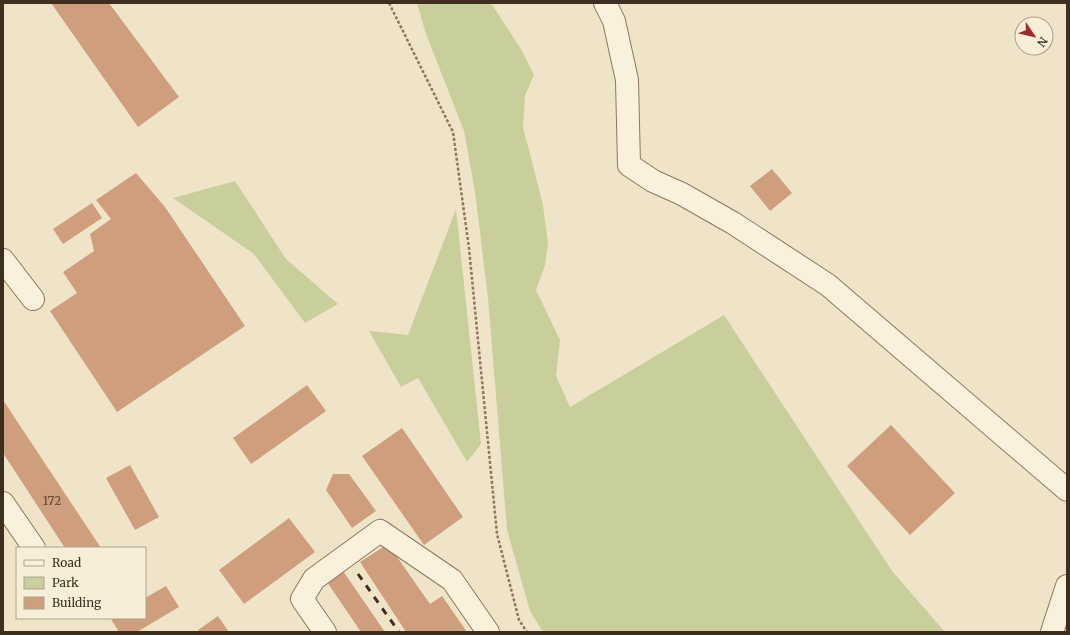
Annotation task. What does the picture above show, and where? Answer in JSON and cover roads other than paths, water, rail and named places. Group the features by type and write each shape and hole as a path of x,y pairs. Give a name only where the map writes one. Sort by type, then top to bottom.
{"lane":[{"path":"605,3 614,21 627,80 629,165 653,180 682,194 733,223 828,285 1067,490"},
{"path":"3,260 33,299"},
{"path":"3,503 33,547"},
{"path":"325,632 302,599 314,579 380,532 452,580 488,632"},
{"path":"1052,632 1067,586"}],"railway":[{"path":"358,574 399,632"}]}
